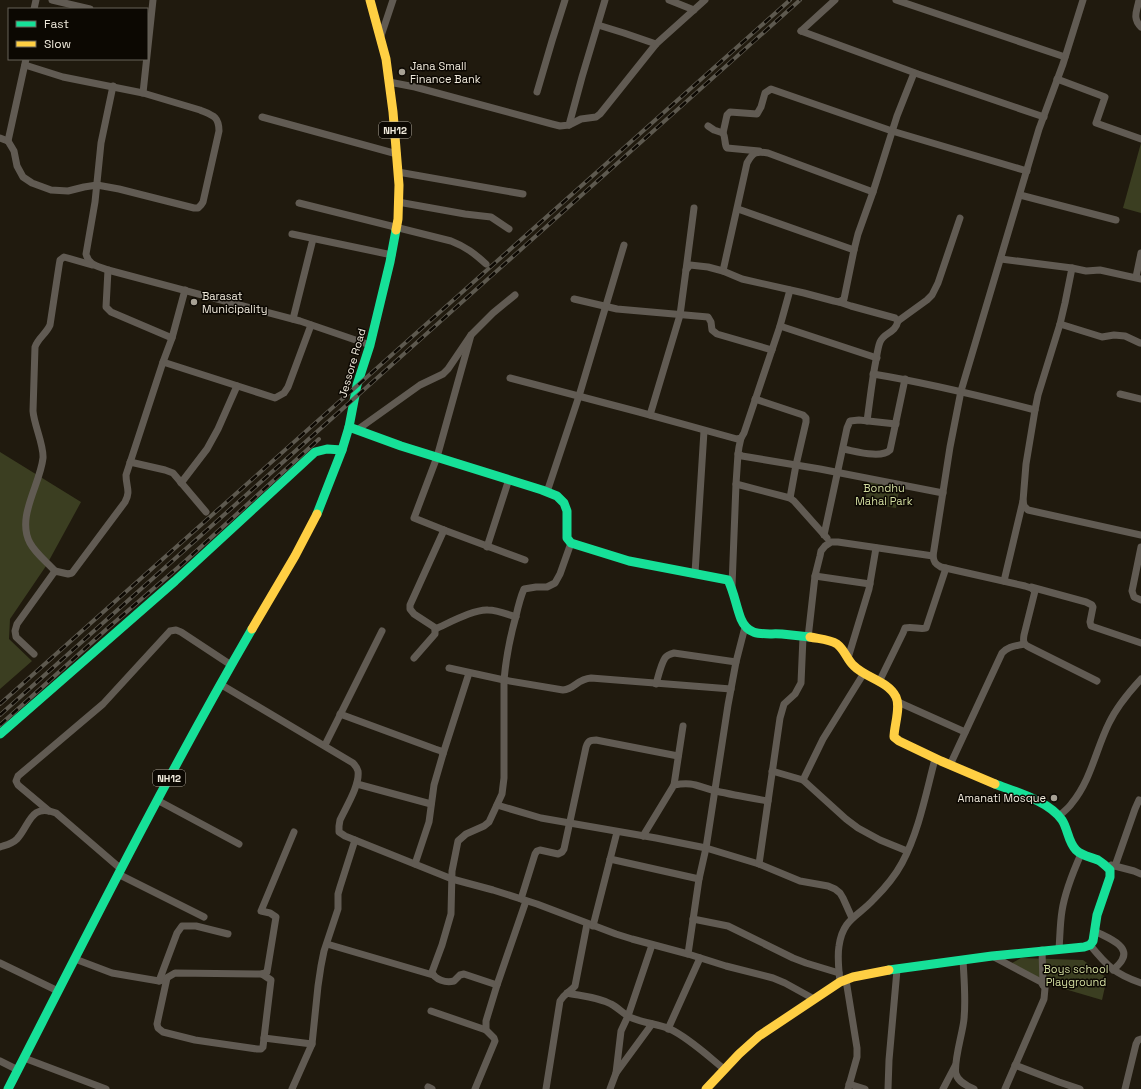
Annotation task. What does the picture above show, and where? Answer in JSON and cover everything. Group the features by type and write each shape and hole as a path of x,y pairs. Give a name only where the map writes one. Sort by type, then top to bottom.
{"main road":[{"name":"NH12","path":"370,0 386,59 397,154 399,185 396,228 391,258"},
{"name":"Jessore Road","path":"231,665 315,519 342,450 353,428 357,385 370,345 391,258"},
{"path":"353,428 401,446 509,479 557,496 564,503 567,511 567,538 570,543 629,561 728,580 732,586 741,619 745,627 750,632 806,637 835,643 855,667 889,688 896,695 898,702 894,737 935,759 1040,802 1059,816 1063,822 1071,843 1077,851 1103,863 1110,870 1110,877 1097,915 1093,941 1090,945 992,956 853,977 843,981 814,999 759,1036 739,1054 706,1089"},
{"path":"0,734 175,581 315,452 327,449 342,450"},
{"name":"NH12","path":"8,1089 119,871 231,665"}],"street":[{"path":"52,0 86,8"},
{"path":"148,35 153,0"},
{"path":"381,38 393,0"},
{"path":"537,92 565,0"},
{"path":"569,125 605,0"},
{"path":"669,0 694,10"},
{"path":"389,82 415,87 560,126 569,125 581,119 596,117 600,114 656,44 705,0"},
{"path":"835,0 801,31 914,73 1044,117"},
{"path":"896,0 1065,58"},
{"path":"1084,0 1058,79 1039,129 961,391 954,426 933,561 936,564 946,568 1025,586 1092,604 1091,626 1141,643"},
{"path":"1139,0 1135,19 1137,24 1141,27"},
{"path":"598,25 656,44"},
{"path":"143,93 146,60"},
{"path":"0,138 8,141 14,151 17,166 24,177 32,184 51,190 68,191 97,185 198,208 202,206 220,131 217,118 209,113 143,93 63,76 25,62 8,141"},
{"path":"839,302 844,299 845,296 858,234 892,131 914,73"},
{"path":"1058,79 1105,97 1096,123 1141,139"},
{"path":"94,265 88,260 86,254 97,185 101,143 113,86"},
{"path":"873,192 768,153 727,148 723,133 727,115 730,112 757,114 761,107 765,92 771,89 892,131 1027,171"},
{"path":"262,117 397,154"},
{"path":"708,126 723,133"},
{"path":"724,271 748,163 751,156 759,151"},
{"path":"398,172 523,194"},
{"path":"1020,195 1116,220"},
{"path":"398,202 491,217 509,229"},
{"path":"299,203 440,238 462,246 473,252 486,264"},
{"path":"650,415 680,315 694,208"},
{"path":"738,210 854,250"},
{"path":"867,421 873,374 881,339 897,326 898,322 932,295 938,283 960,218"},
{"path":"292,234 391,258"},
{"path":"293,319 313,239"},
{"path":"546,492 579,396 624,245"},
{"path":"1001,259 1086,271 1100,270 1138,278 1141,253"},
{"path":"185,290 172,338 126,475 128,496 72,573 68,574 55,570 31,544 25,526 26,516 43,460 43,453 33,411 35,347 36,342 50,325 60,260 64,257 293,319 370,345"},
{"path":"686,270 690,264 708,266 742,279 839,302 890,316 895,318 898,322"},
{"path":"1004,581 1023,501 1026,464 1038,395 1060,324 1072,268"},
{"path":"108,270 106,307 111,312 172,338"},
{"path":"732,586 739,447 780,326 790,290"},
{"path":"353,428 420,386 443,374 471,336 493,313 515,295"},
{"path":"574,299 605,307 629,311 708,317 711,322 712,330 717,334 772,350"},
{"path":"1060,324 1102,337 1114,335 1125,336 1141,343"},
{"path":"163,362 275,398 284,393 288,387 311,325"},
{"path":"780,326 877,358"},
{"path":"471,336 438,457 414,518 487,547 525,560"},
{"path":"873,374 961,391 1035,410"},
{"path":"510,378 731,438 742,438"},
{"path":"843,449 878,454 884,454 890,450 905,379"},
{"path":"181,483 218,429 237,386"},
{"path":"1120,394 1141,399"},
{"path":"755,399 803,415 806,418 790,498"},
{"path":"824,535 847,428 850,421 896,424"},
{"path":"695,573 704,431"},
{"path":"738,454 742,456 838,472 943,493"},
{"path":"130,462 173,473 206,512"},
{"path":"487,547 509,479"},
{"path":"736,484 790,498 831,542"},
{"path":"1023,501 1024,506 1028,510 1141,535"},
{"path":"435,629 414,614 410,609 410,605 444,530"},
{"path":"759,864 780,718 784,704 795,694 801,683 815,576 821,550 831,542 838,542 933,556"},
{"path":"433,975 432,972 451,914 452,878 458,841 466,834 484,826 488,822 502,794 504,778 505,666 510,638 521,596 524,589 547,587 555,583 560,574 570,543"},
{"path":"1141,547 1132,591 1134,597 1141,600"},
{"path":"848,658 866,602 876,548"},
{"path":"880,682 902,632 906,628 910,627 926,628 946,568"},
{"path":"34,654 16,636 15,631 17,624 55,570"},
{"path":"815,576 870,584"},
{"path":"1025,586 1035,591 1024,635 1024,644 1029,648 1098,681"},
{"path":"435,629 474,612 483,610 490,610 516,617"},
{"path":"688,954 698,879 706,848 731,689 745,627"},
{"path":"414,658 435,634 435,629"},
{"path":"204,917 119,871 56,814 49,810 16,782 21,772 103,704 170,631 176,630 181,632 231,665"},
{"path":"325,745 382,631"},
{"path":"950,765 1002,653 1010,647 1024,644"},
{"path":"656,684 663,661 669,654 736,662"},
{"path":"449,668 504,680 563,690 571,688 579,681 591,678 731,689"},
{"path":"415,864 429,822 434,785 442,754 469,673"},
{"path":"803,780 823,739 864,673"},
{"path":"1059,816 1078,796 1087,778 1108,723 1118,706 1141,679"},
{"path":"220,684 325,745 353,763 358,769 356,784 340,820 339,832 346,836 452,878 524,900 632,939 773,978 814,999"},
{"path":"898,702 965,732"},
{"path":"340,714 441,751 442,754"},
{"path":"643,836 674,786 683,726"},
{"path":"486,1030 486,1021 524,900 535,854 540,850 558,854 564,849 568,824 588,742 590,740 596,740 678,756"},
{"path":"865,1089 848,1087 857,1057 857,1048 843,981 839,973 839,946 846,925 852,918 874,900 902,864 918,821 935,759"},
{"path":"772,771 803,780 858,828 880,840 908,850"},
{"path":"356,784 431,804"},
{"path":"674,786 681,784 698,785 714,791 768,801"},
{"path":"157,800 239,844"},
{"path":"1116,866 1135,809 1139,800 1141,801"},
{"path":"497,805 532,816 568,824 706,848 759,864 800,881 828,886 835,889 843,898 852,918"},
{"path":"0,847 16,840 34,814 41,810 49,810"},
{"path":"74,959 112,974 159,981 181,972 262,974 267,972 276,917 270,913 261,911 294,832"},
{"path":"546,1089 560,1001 567,992 572,990 575,986 590,925 617,832"},
{"path":"292,1089 312,1044 319,980 327,944 338,909 338,894 355,840"},
{"path":"1060,949 1061,921 1065,899 1071,877 1081,854"},
{"path":"610,860 698,879"},
{"path":"1103,863 1141,874"},
{"path":"693,919 728,926 793,958 839,973"},
{"path":"159,981 177,933 182,926 196,926 228,934"},
{"path":"1095,931 1117,943 1124,950 1122,960 1113,970"},
{"path":"327,944 433,975 446,982 454,981 460,975 464,974 497,986"},
{"path":"610,1089 616,1073 621,1031 628,1016 652,945"},
{"path":"1090,945 1101,959 1113,970 1141,983"},
{"path":"1005,1089 1044,999 1045,992 1043,985 1042,950"},
{"path":"992,956 1041,982 1043,985"},
{"path":"668,1028 700,958"},
{"path":"964,960 964,1020 956,1064 956,1073 959,1080 974,1089"},
{"path":"0,963 58,991"},
{"path":"888,1089 897,970"},
{"path":"167,978 157,1024 158,1028 163,1032 195,1040 261,1049 263,1047 271,980 262,974"},
{"path":"567,992 606,1002 613,1005 628,1016 642,1022 668,1028 686,1039 724,1069"},
{"path":"431,1011 486,1030 494,1038 495,1041 475,1089"},
{"path":"616,1073 652,1024"},
{"path":"264,1038 312,1044"},
{"path":"1125,1089 1136,1044 1138,1040 1141,1039"},
{"path":"24,1058 95,1087 106,1089"},
{"path":"0,1061 18,1070"},
{"path":"943,1089 956,1064"},
{"path":"1015,1065 1065,1087 1080,1089"}],"green space":[{"path":"1141,143 1141,213 1123,208"},
{"path":"0,452 81,502 46,566 10,619 9,639 32,661 0,689"},
{"name":"Bondhu Mahal Park","path":"868,479 900,485 896,508 865,503"},
{"name":"Boys school Playground","path":"1021,958 1083,960 1107,978 1102,1000 1041,980 1012,963"}],"railway":[{"path":"0,704 790,0"},
{"path":"0,715 800,0"},
{"path":"0,725 182,564 319,439"}],"traffic: fast":[{"path":"317,514 342,450 349,427 357,385 370,345 390,262 396,230"},
{"path":"349,427 401,446 557,496 564,503 567,511 567,538 571,543 629,561 728,580 741,619 748,629 753,632 764,634 810,637"},
{"path":"0,734 175,581 315,452 327,449 342,450"},
{"path":"8,1089 157,800 252,629"},
{"path":"889,970 992,956 1084,947 1090,945 1093,941 1097,915 1110,877 1110,870 1103,863 1078,852 1073,847 1062,820 1049,807 1032,798 995,784"}],"traffic: slow":[{"path":"370,0 386,59 393,112 399,185 398,219 396,230"},
{"path":"252,629 295,556 317,514"},
{"path":"810,637 834,642 842,649 854,666 864,674 888,687 896,697 897,701 898,711 894,737 899,741 995,784"},
{"path":"706,1089 739,1054 759,1036 840,982 853,977 889,970"}],"place":[{"name":"Jana Small Finance Bank","path":"402,72"},
{"name":"Barasat Municipality","path":"194,302"},
{"name":"Amanati Mosque","path":"1054,798"}]}
